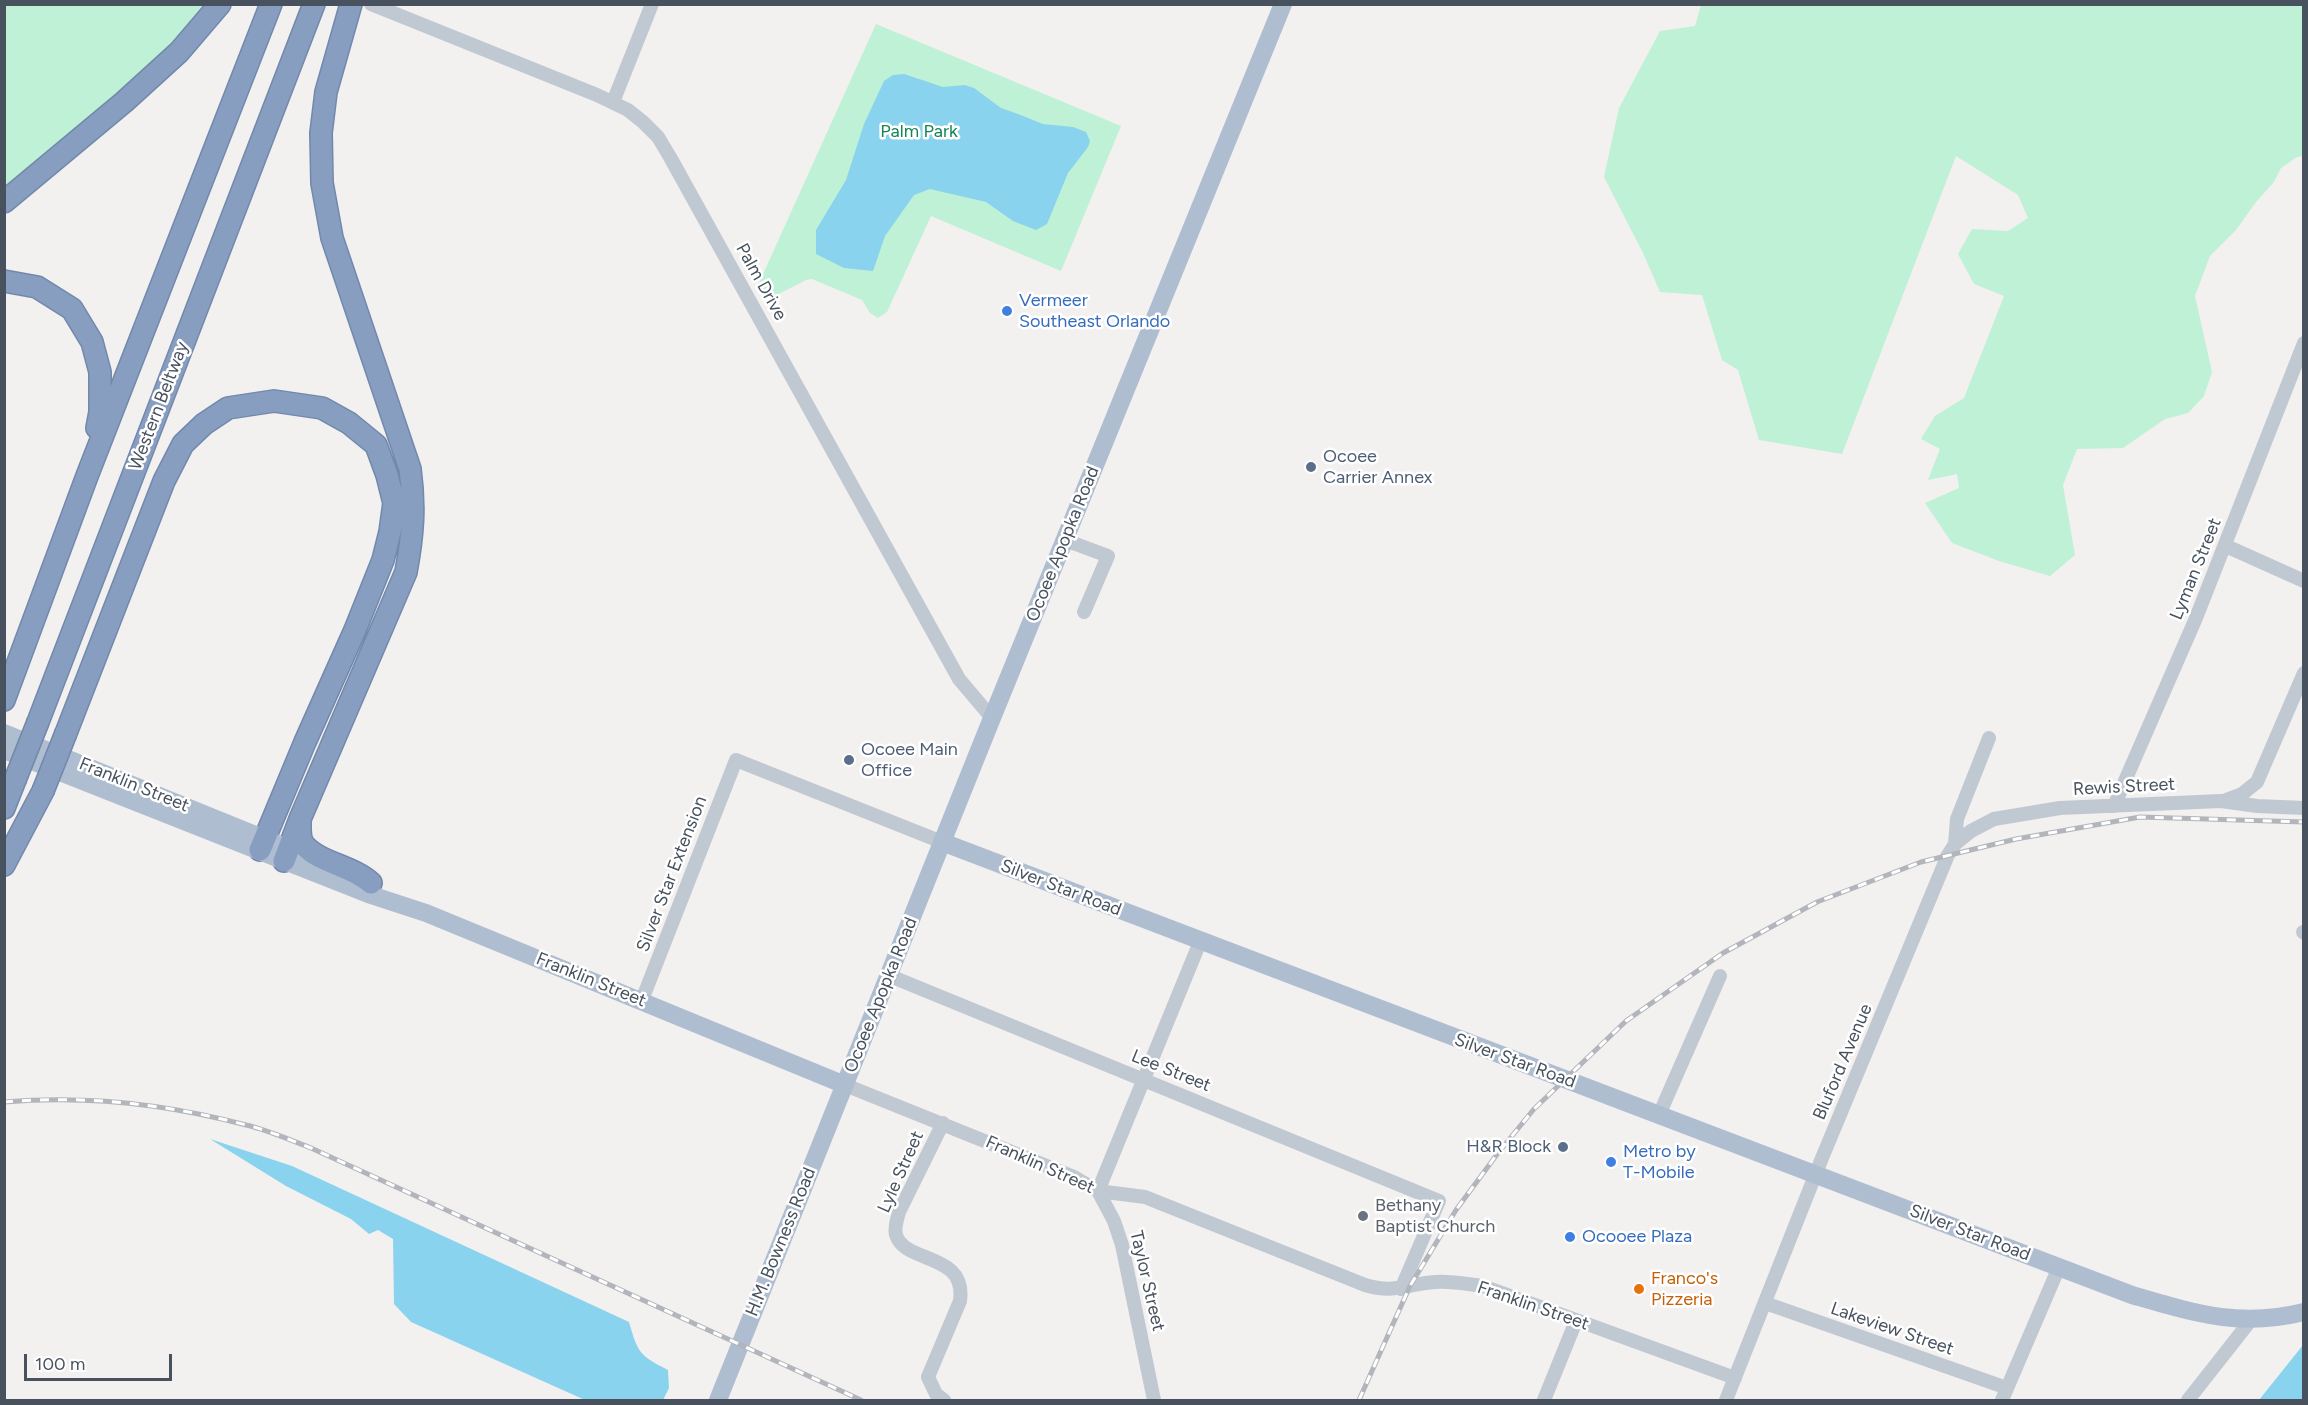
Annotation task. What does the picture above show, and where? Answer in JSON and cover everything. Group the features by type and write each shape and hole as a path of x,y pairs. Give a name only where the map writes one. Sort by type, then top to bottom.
{"highway":[{"path":"4,202 124,102 179,52 220,4"},
{"path":"4,700 87,476 271,4"},
{"name":"Western Beltway","path":"4,808 314,4"},
{"path":"287,854 406,572 413,536 414,503 410,469 332,238 322,183 321,134 326,92 350,9"},
{"path":"4,281 37,287 72,309 92,342 100,372 100,412 87,476"},
{"path":"4,865 43,791 164,481 183,444 204,424 228,408 274,400 322,408 349,423 376,445 394,503 383,560 262,844"},
{"path":"300,819 305,846 315,854 363,875 371,883"}],"main road":[{"name":"Ocoee Apopka Road","path":"845,1085 1283,4"},
{"name":"Franklin Street","path":"4,733 262,844 371,883 426,913"},
{"name":"Franklin Street","path":"4,750 262,844"},
{"name":"Silver Star Road","path":"942,842 1200,942 2132,1294 2198,1314 2251,1320 2279,1318 2304,1312"},
{"name":"Franklin Street","path":"287,854 368,894 426,913 845,1085"},
{"name":"H.M. Bowness Road","path":"718,1401 845,1085"}],"street":[{"name":"Palm Drive","path":"371,4 613,102 643,122 658,137 959,679 992,718"},
{"path":"613,102 652,4"},
{"name":"Lyman Street","path":"2114,806 2160,704 2226,546 2304,343"},
{"path":"1065,540 1108,556 1084,612"},
{"path":"2226,546 2304,581"},
{"path":"2221,801 2242,794 2257,782 2304,673"},
{"name":"Bluford Avenue","path":"1726,1401 1816,1174 1948,855 1955,844 1957,819 1989,738"},
{"name":"Silver Star Road","path":"736,760 942,842"},
{"name":"Silver Star Extension","path":"642,1000 736,760"},
{"name":"Rewis Street","path":"1955,844 1971,831 1994,819 2060,808 2221,801 2257,806 2304,807"},
{"path":"1098,1191 1200,942"},
{"name":"Lee Street","path":"890,975 1439,1201 1401,1289"},
{"path":"1659,1115 1720,976"},
{"name":"Franklin Street","path":"845,1085 1074,1177 1098,1191 1146,1197 1365,1285 1378,1289 1401,1289 1432,1282 1483,1286 1735,1378"},
{"name":"Lyle Street","path":"943,1123 899,1212 896,1225 897,1236 902,1245 949,1269 959,1280 960,1301 928,1377 936,1394 944,1401"},
{"name":"Taylor Street","path":"1098,1191 1114,1221 1122,1245 1154,1401"},
{"path":"2005,1394 2059,1267"},
{"name":"Lakeview Street","path":"1765,1303 2005,1394"},
{"path":"2188,1401 2251,1320"},
{"path":"1544,1401 1576,1321"}],"green space":[{"path":"5,5 218,5 5,203"},
{"path":"1701,5 2303,5 2303,156 2297,157 2281,168 2274,182 2236,230 2210,256 2195,296 2212,372 2204,396 2188,413 2165,419 2123,448 2077,449 2063,485 2075,555 2050,576 1999,561 1952,543 1925,503 1959,488 1957,474 1928,480 1940,449 1921,439 1935,416 1964,398 2004,296 1974,284 1958,254 1972,229 2008,231 2028,218 2018,195 1956,156 1842,454 1759,440 1738,370 1722,360 1702,295 1660,292 1604,177 1619,108 1660,31 1695,26"},
{"name":"Palm Park","path":"876,24 1121,126 1061,271 931,216 887,312 878,318 870,313 862,300 812,279 767,300 759,283"}],"water":[{"path":"904,74 943,87 965,85 974,88 1001,108 1043,124 1073,127 1086,132 1090,141 1088,147 1068,173 1047,224 1036,230 1013,221 986,202 930,189 914,195 885,236 873,271 844,268 816,254 816,230 846,180 864,124 884,81 893,75"},
{"path":"210,1139 292,1166 629,1322 641,1352 651,1361 668,1370 669,1388 663,1400 585,1400 411,1322 394,1304 393,1239 378,1230 369,1234 351,1219 286,1186"},
{"path":"2303,1345 2303,1400 2259,1400"}],"railway":[{"path":"1359,1400 1410,1286 1456,1210 1498,1153 1534,1109 1626,1021 1723,953 1817,902 1921,862 2016,839 2140,817 2304,822"},
{"path":"4,1102 65,1100 126,1103 186,1112 271,1132 311,1148 861,1400"}],"place":[{"name":"Vermeer Southeast Orlando","path":"1007,311"},
{"name":"Ocoee Carrier Annex","path":"1311,467"},
{"name":"Ocoee Main Office","path":"849,760"},
{"name":"H&R Block","path":"1563,1147"},
{"name":"Metro by T-Mobile","path":"1611,1162"},
{"name":"Bethany Baptist Church","path":"1363,1216"},
{"name":"Ocooee Plaza","path":"1570,1237"},
{"name":"Franco's Pizzeria","path":"1639,1289"}]}
